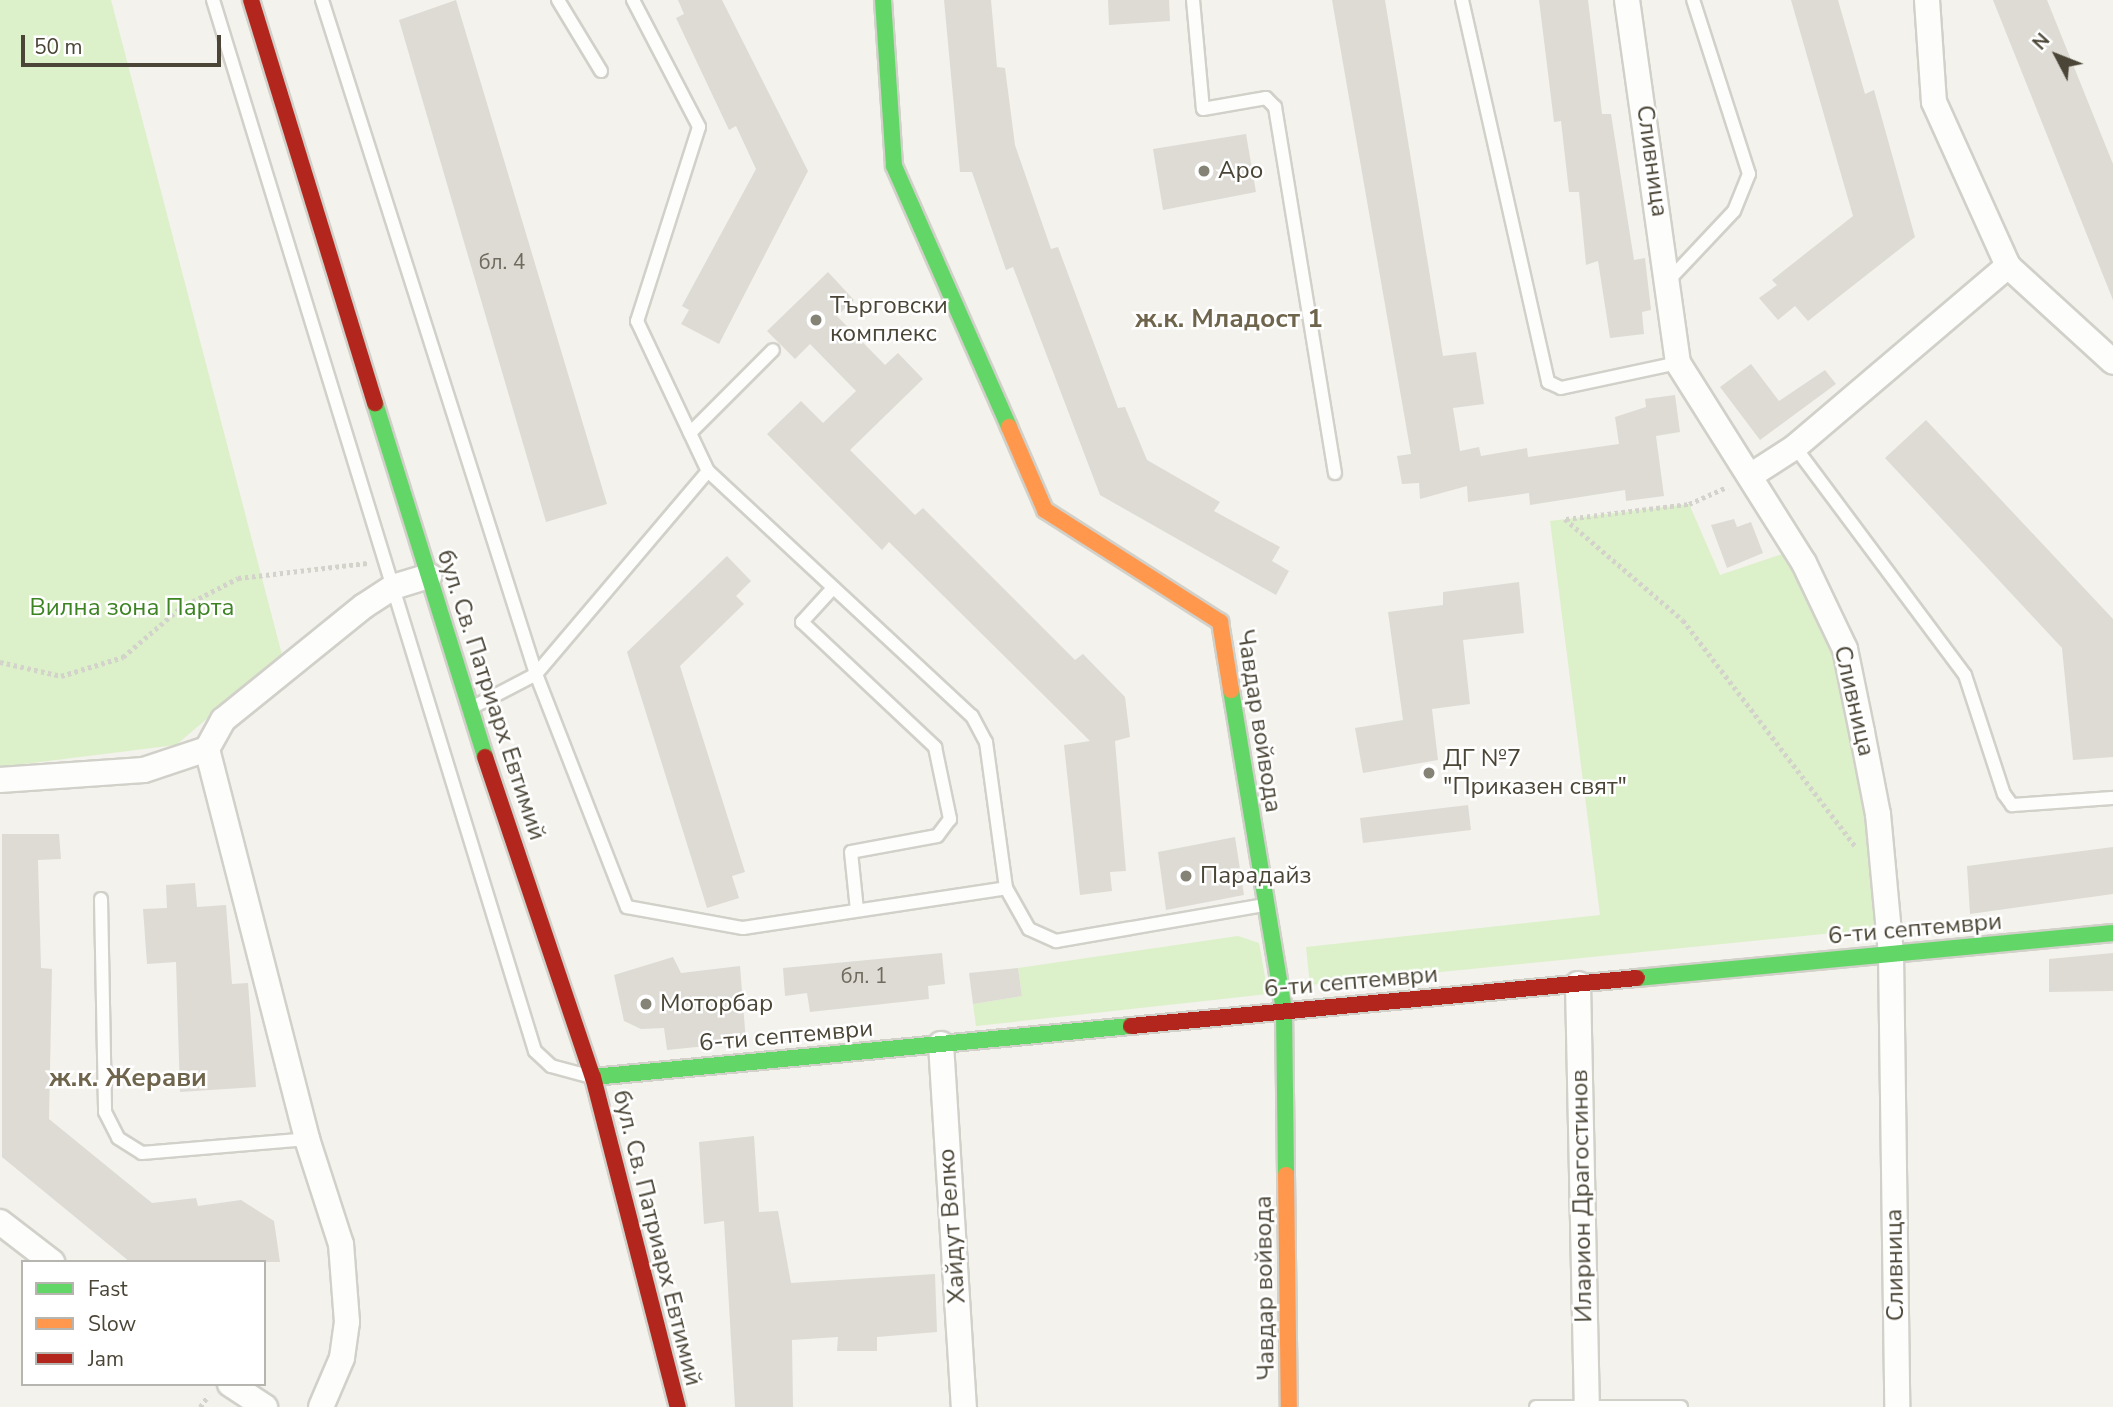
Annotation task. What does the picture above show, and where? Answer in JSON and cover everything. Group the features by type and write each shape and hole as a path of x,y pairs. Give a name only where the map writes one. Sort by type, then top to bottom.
{"street":[{"name":"бул. Св. Патриарх Евтимий","path":"251,0 469,709 593,1077 678,1407"},
{"name":"Чавдар войвода","path":"883,0 894,166 1045,510 1220,622 1284,1010 1289,1407"},
{"name":"Сливница","path":"1627,0 1678,363 1804,563 1845,649 1878,814 1891,954 1897,1407"},
{"path":"1927,0 1934,102 2008,266 2113,362"},
{"path":"1750,476 1796,447 2008,266"},
{"path":"0,780 144,770 207,749 223,720 393,587 429,576"},
{"path":"207,749 307,1139 341,1244 348,1289 342,1358 321,1407"},
{"name":"6-ти септември","path":"593,1077 2113,933"},
{"name":"Иларион Драгостинов","path":"1577,984 1587,1406"},
{"name":"Хайдут Велко","path":"941,1044 964,1407"},
{"path":"0,1222 49,1260"},
{"path":"233,1386 265,1407"}],"lane":[{"path":"213,0 535,1051 551,1066 593,1077"},
{"path":"322,0 536,674 627,907 743,928 1006,888"},
{"path":"558,0 601,71"},
{"path":"633,0 699,127 637,321 708,471 972,716 986,742 1006,888 1029,929 1056,941 1265,905"},
{"path":"1193,0 1203,109 1266,98 1275,107 1335,472"},
{"path":"1462,0 1548,382 1561,388 1678,363"},
{"path":"1668,281 1734,212 1749,174 1693,0"},
{"path":"690,433 773,350"},
{"path":"1796,447 1965,675 2012,805 2113,798"},
{"path":"469,709 536,674 708,471"},
{"path":"834,588 802,622 935,747 950,819 937,836 851,852 857,910"},
{"path":"101,900 105,1112 118,1138 142,1153 307,1139"},
{"path":"1536,1407 1681,1407"}],"path":[{"path":"1750,476 1689,505 1565,519 1683,620 1884,883"},
{"path":"0,662 61,676 123,657 180,608 238,578 331,563 386,563"}],"green space":[{"name":"Вилна зона Парта","path":"0,0 111,0 282,655 176,745 0,767"},
{"path":"1689,504 1720,575 1791,551 1841,643 1884,928 1310,985 1306,947 1600,915 1550,521"},
{"path":"1238,936 1259,943 1268,994 976,1026 973,1004 1022,996 1018,968"}],"building":[{"path":"456,0 607,504 546,522 399,20"},
{"path":"678,0 722,0 808,171 719,344 681,324 689,310 682,306 756,169 736,126 729,130 676,18 684,14"},
{"path":"944,0 991,0 997,67 1005,68 1015,145 1051,249 1058,247 1118,408 1125,407 1147,460 1220,502 1214,511 1280,547 1272,561 1289,571 1276,595 1100,495 1013,267 1006,270 972,172 960,172"},
{"path":"1108,0 1169,0 1170,21 1109,25"},
{"path":"1332,0 1385,0 1443,356 1476,352 1484,404 1453,408 1460,451 1479,447 1481,456 1527,448 1528,457 1619,444 1615,417 1646,407 1645,399 1675,395 1680,432 1656,436 1664,496 1626,501 1625,490 1530,505 1529,493 1468,502 1467,486 1420,499 1419,483 1402,484 1397,456 1411,454"},
{"path":"1539,0 1588,0 1602,114 1611,114 1634,260 1645,258 1651,310 1642,312 1644,334 1610,338 1598,261 1586,265 1579,192 1569,192 1561,121 1554,122"},
{"path":"1791,0 1838,0 1865,94 1874,90 1915,237 1808,321 1795,306 1778,320 1759,298 1777,285 1772,280 1853,216"},
{"path":"1993,0 2047,0 2113,164 2113,300"},
{"name":"Аро","path":"1246,134 1256,192 1163,210 1153,149"},
{"path":"828,272 854,300 837,316 885,365 898,353 923,379 850,450 915,515 923,508 1075,660 1083,654 1125,697 1130,737 1115,741 1126,871 1110,872 1112,891 1080,895 1064,745 1090,741 889,542 882,550 767,434 801,401 823,423 856,391 810,344 795,359 767,331"},
{"path":"1751,364 1779,401 1825,370 1836,384 1760,440 1720,387"},
{"path":"1926,420 2113,619 2113,757 2073,760 2062,648 1885,458"},
{"path":"1734,519 1737,527 1751,522 1763,553 1727,568 1711,525"},
{"path":"727,556 751,581 736,596 744,604 680,666 745,872 732,876 739,898 707,908 627,652"},
{"path":"1519,582 1524,633 1463,640 1470,704 1432,709 1438,760 1363,773 1355,728 1403,720 1388,612 1443,605 1443,592"},
{"path":"1468,805 1471,830 1363,843 1360,818"},
{"path":"2,834 59,834 61,859 38,860 41,968 52,969 49,1119 152,1203 196,1198 198,1206 241,1200 274,1221 280,1262 128,1260 2,1157"},
{"path":"1235,837 1244,895 1166,910 1158,852"},
{"path":"2113,847 2113,894 1970,914 1967,866"},
{"path":"195,883 197,907 226,905 232,984 248,983 256,1087 180,1092 176,962 147,964 143,909 167,908 166,885"},
{"path":"942,953 945,984 928,986 929,999 810,1012 807,993 785,996 783,968"},
{"path":"2113,953 2113,991 2049,992 2049,959"},
{"path":"673,957 681,973 740,966 746,1042 667,1050 664,1028 641,1029 624,1021 614,975"},
{"path":"1018,968 1022,996 973,1004 969,973"},
{"path":"754,1136 759,1212 778,1211 791,1283 935,1274 937,1332 877,1337 877,1351 837,1351 838,1337 792,1340 793,1407 735,1407 724,1221 704,1224 699,1142"}],"traffic: fast":[{"path":"883,0 894,166 1009,427"},
{"path":"375,403 485,757"},
{"path":"1231,690 1284,1010 1286,1175"},
{"path":"1637,978 2113,933"},
{"path":"593,1077 1131,1026"}],"traffic: slow":[{"path":"1009,427 1045,510 1220,622 1231,690"},
{"path":"1286,1175 1289,1407"}],"traffic: jam":[{"path":"251,0 375,403"},
{"path":"485,757 593,1077 678,1407"},
{"path":"1131,1026 1637,978"}],"place":[{"name":"Аро","path":"1204,171"},
{"name":"Търговски комплекс","path":"816,320"},
{"name":"ДГ №7 \"Приказен свят\"","path":"1429,773"},
{"name":"Парадайз","path":"1186,876"},
{"name":"Моторбар","path":"646,1004"}],"district":[{"name":"ж.к. Младост 1","path":"1229,319"},
{"name":"ж.к. Жерави","path":"128,1078"}]}
